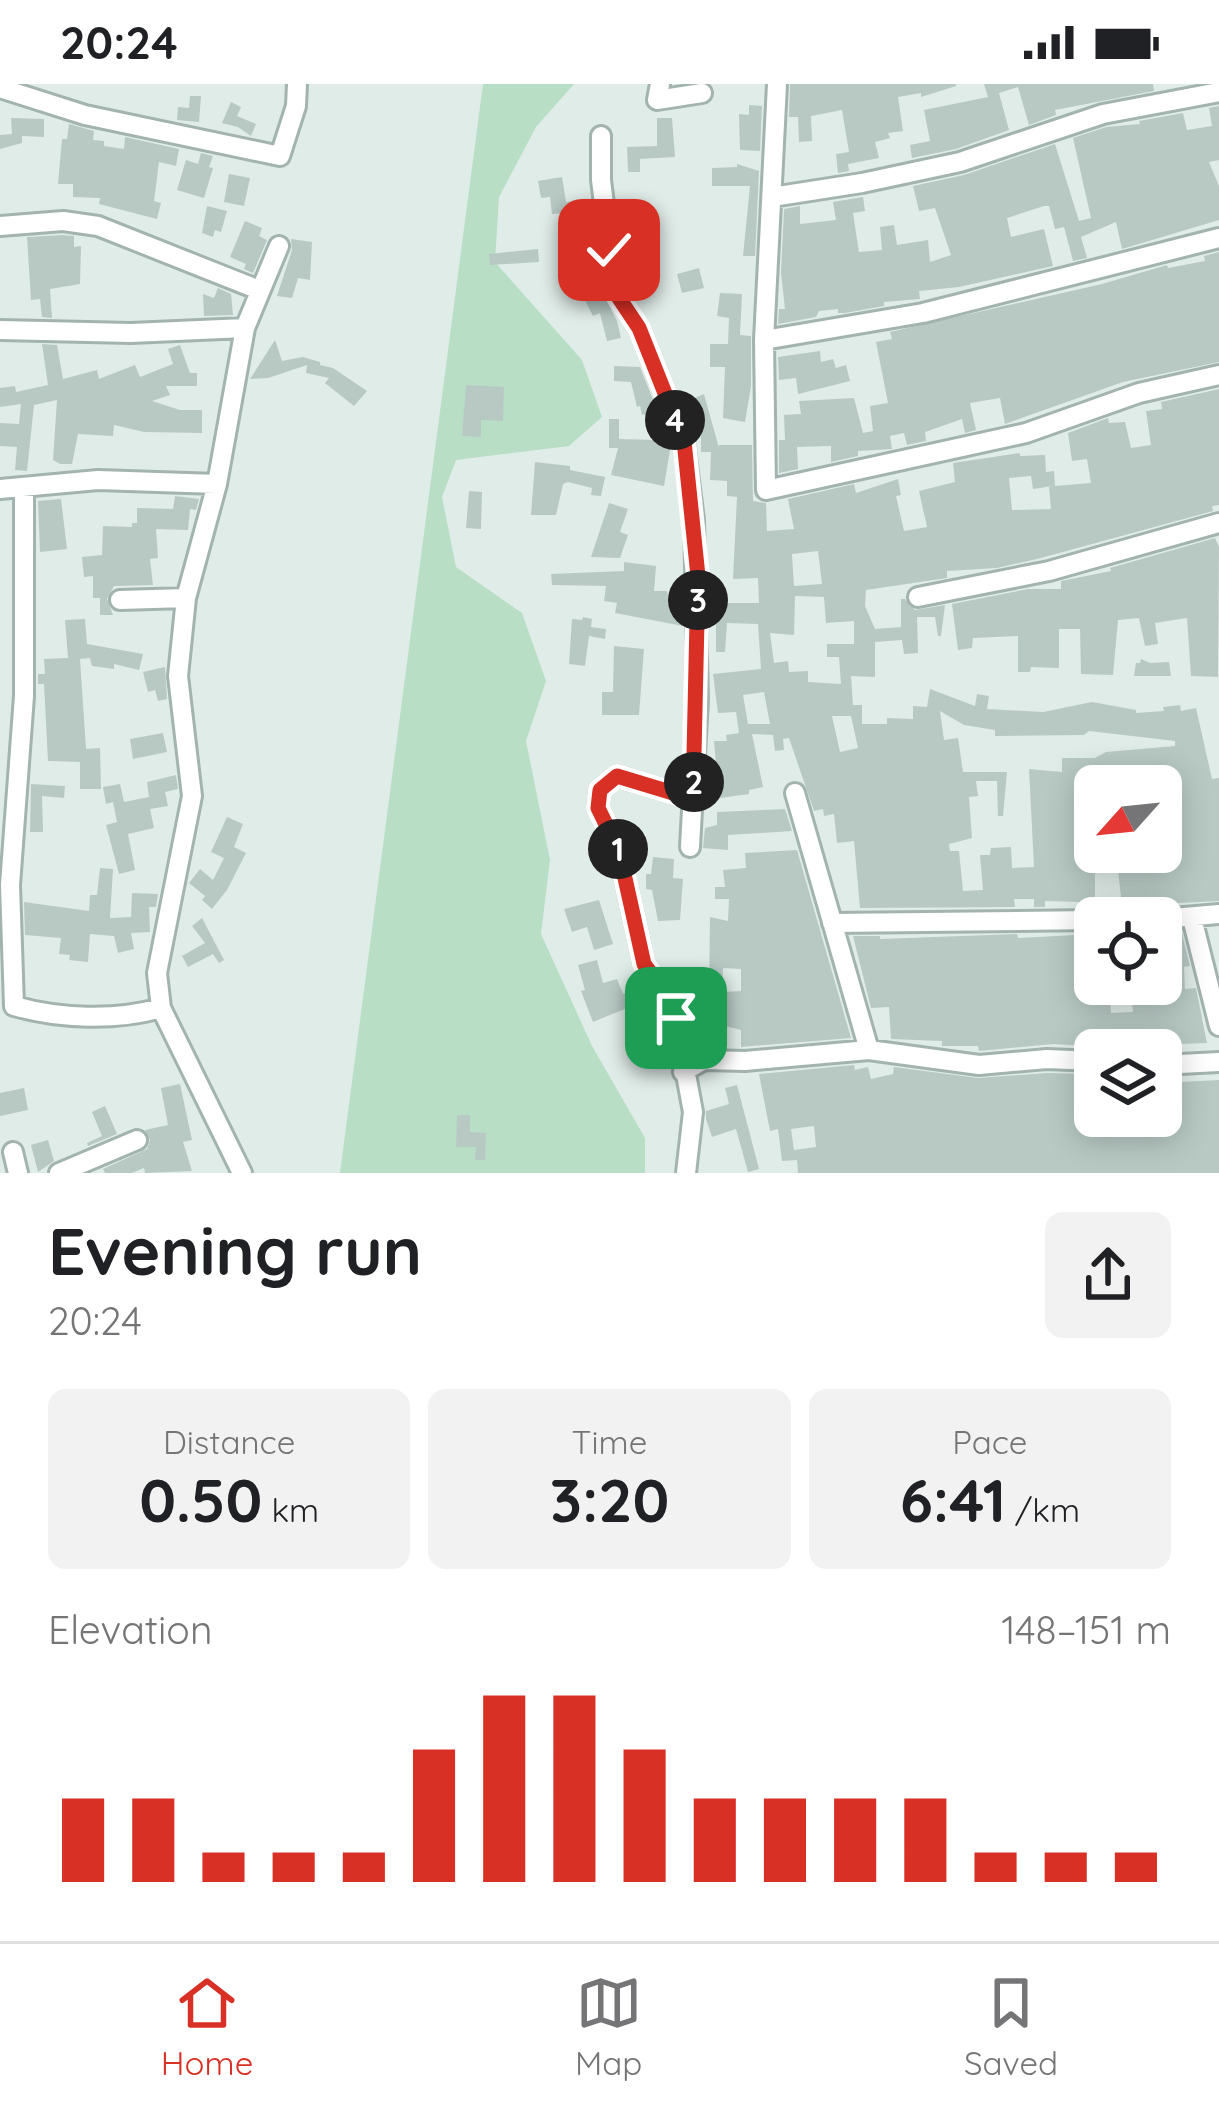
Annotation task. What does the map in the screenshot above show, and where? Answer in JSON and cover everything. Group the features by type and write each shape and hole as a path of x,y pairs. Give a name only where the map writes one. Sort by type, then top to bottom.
{"street":[{"path":"0,88 85,115 280,156 296,106 297,84"},
{"path":"660,84 658,100 702,93"},
{"path":"777,84 764,340 766,490 1026,433 1139,393 1219,375"},
{"path":"772,197 960,162 1103,114 1219,92"},
{"path":"601,136 601,180 615,292 639,328 684,441 698,576 690,848"},
{"path":"0,226 63,221 98,226 259,290"},
{"path":"764,340 923,313 1219,238"},
{"path":"242,1173 160,1008 157,973 192,796 178,676 186,598 217,484 245,328 279,246"},
{"path":"0,330 131,333 245,328"},
{"path":"0,489 98,479 217,484"},
{"path":"25,488 24,696 10,885 14,1006 38,1013 126,1016 160,1008"},
{"path":"918,597 1049,571 1219,523"},
{"path":"120,601 186,598"},
{"path":"0,690 24,696"},
{"path":"686,1173 694,1129 673,1004 644,964 619,851 598,808 600,790 617,776 693,799"},
{"path":"795,793 869,1050"},
{"path":"1182,918 1219,914"},
{"path":"1192,918 1219,1026"},
{"path":"832,923 1074,920"},
{"path":"683,1072 704,1060 869,1050 979,1065 1074,1060"},
{"path":"1182,1064 1219,1062"},
{"path":"58,1173 137,1140"},
{"path":"13,1152 18,1173"}],"green space":[{"path":"483,84 574,84 536,127 499,197 495,262 582,360 602,417 569,446 456,460 442,497 456,567 522,613 546,681 526,741 550,860 541,934 592,1046 645,1138 645,1173 340,1173"}],"building":[{"path":"790,84 956,86 921,97 921,93 898,97 903,131 888,133 890,138 875,142 879,158 848,164 849,171 838,173 836,154 849,152 842,110 811,116 812,141 799,142 798,117 789,117"},
{"path":"984,84 1153,84 1154,91 1055,110 1056,115 1029,125 1018,87 999,93 1009,130 912,158 910,145 930,141 924,110 988,97"},
{"path":"190,96 201,96 199,122 177,120 178,107 189,108"},
{"path":"231,102 241,107 237,116 256,124 251,136 222,123"},
{"path":"749,105 762,106 760,151 740,150 739,114 749,115"},
{"path":"1219,106 1219,160 1209,162 1219,186 1219,220 1122,249 1116,222 1081,237 1087,258 1073,261 1064,227 1055,229 1049,206 1044,206 1007,218 1011,237 1044,229 1053,266 919,291 920,299 884,302 884,306 845,313 819,311 816,317 778,324 779,309 785,309 781,273 784,209 800,206 800,224 836,220 833,202 863,197 865,211 853,213 859,252 882,250 880,227 894,225 897,245 928,240 930,262 951,255 935,208 919,211 913,186 964,175 1055,144 1079,221 1091,218 1073,138 1183,113 1187,130 1212,126 1209,108"},
{"path":"11,118 44,119 44,137 22,136 22,143 0,149 0,135 12,134"},
{"path":"657,118 672,118 675,157 640,159 640,172 628,172 627,147 657,146"},
{"path":"69,124 94,131 93,140 104,141 104,146 124,149 125,137 179,149 176,166 159,162 154,201 161,203 157,219 99,204 100,198 73,197 73,184 58,184 62,139 67,139"},
{"path":"201,153 213,156 204,198 177,190 186,160 198,164"},
{"path":"737,164 759,171 755,256 743,256 750,186 712,186 712,168"},
{"path":"229,174 250,178 244,206 224,202"},
{"path":"562,177 566,202 590,200 587,239 595,239 597,256 570,258 566,213 552,214 550,197 541,198 538,181"},
{"path":"207,206 227,211 221,232 215,230 213,237 202,233"},
{"path":"245,221 262,228 259,236 267,240 253,273 230,257"},
{"path":"74,236 74,247 81,246 80,284 50,289 52,318 42,317 40,299 31,300 27,237"},
{"path":"291,239 312,242 310,280 298,278 292,298 277,296"},
{"path":"538,249 539,262 490,265 489,254"},
{"path":"1219,252 1219,362 1123,382 1005,424 1000,398 970,403 976,430 965,433 962,419 925,432 926,441 907,445 904,433 890,436 892,449 858,451 858,456 831,462 831,446 797,447 798,469 779,473 784,415 801,414 799,401 854,398 863,433 873,431 870,406 888,403 876,342 892,339 890,332 1167,265 1205,261 1204,256"},
{"path":"699,268 704,288 682,293 677,274"},
{"path":"598,284 621,338 607,341 600,313 593,316 585,300 596,296 593,286"},
{"path":"218,288 231,294 233,315 204,316 203,294 214,298"},
{"path":"720,293 742,294 740,335 751,336 745,422 723,418 725,367 710,367 710,344 728,344 729,318 717,316"},
{"path":"275,340 282,361 303,357 320,362 367,391 354,406 325,383 329,378 306,373 307,365 250,379"},
{"path":"42,344 57,345 63,379 97,370 99,379 135,365 140,377 173,364 168,349 180,345 190,373 197,373 197,386 166,386 170,395 152,401 180,410 202,410 202,433 144,432 114,425 113,436 78,434 72,464 60,464 53,460 57,400 34,405 27,471 15,470 17,447 0,446 0,423 19,424 21,404 0,407 0,388 15,386 16,392 48,385"},
{"path":"820,351 821,362 833,359 836,368 846,365 850,381 798,394 796,378 779,380 778,357"},
{"path":"614,366 640,367 671,444 664,486 611,475 618,448 609,448 609,419 619,419 619,439 656,440 647,414 642,415 637,407 631,382 614,381"},
{"path":"466,385 504,387 503,421 481,420 481,437 462,436"},
{"path":"1219,389 1219,505 1212,506 1213,511 1041,558 997,568 947,571 947,578 866,590 865,606 875,629 901,627 901,599 915,610 945,605 941,636 935,617 917,617 918,653 904,654 902,640 875,642 875,677 851,676 853,705 862,705 862,724 913,719 913,706 927,707 930,689 975,706 977,694 989,696 987,709 1043,712 1092,702 1136,713 1180,705 1181,711 1196,708 1212,779 1219,778 1219,901 1121,897 1118,873 1182,873 1182,765 1074,765 1074,873 1095,873 1095,897 1045,901 1045,907 1034,907 1034,899 1014,899 1015,907 860,908 854,841 837,843 834,814 814,811 789,738 783,739 784,750 775,751 773,735 752,734 763,787 713,799 713,786 718,786 714,741 727,741 726,735 739,733 736,712 718,713 713,674 761,669 758,624 727,623 725,652 716,652 716,603 759,603 758,578 733,579 737,497 727,496 727,481 710,480 711,452 701,452 701,413 694,415 690,400 704,394 719,448 752,445 753,501 766,503 767,531 794,529 788,499 854,484 856,493 898,479 901,495 896,496 904,531 927,527 919,491 955,482 953,463 1020,453 1045,455 1046,472 1054,471 1055,486 1091,483 1087,459 1072,461 1068,433 1108,418 1109,423 1125,422 1131,448 1151,445 1146,411 1162,409 1161,402","holes":["1031,476 1033,489 1053,486 1049,487 1051,509 1012,510 1009,478","818,551 822,584 794,586 792,554","795,596 824,597 826,623 854,621 854,644 827,644 827,657 839,657 841,684 808,682 808,671 789,672 788,661 774,663 770,633 794,635","764,692 770,724 748,724 743,695","940,711 964,725 995,730 995,736 1084,735 1089,731 1175,741 1175,746 1062,758 1062,772 1029,769 1034,867 1012,868 1011,847 991,848 990,855 980,855 983,890 963,891 959,851 950,851 949,844 972,838 969,797 978,796 976,781 997,781 998,816 1003,816 1007,772 963,772 958,738 944,740","832,716 851,716 858,748 840,752"]},
{"path":"535,462 605,477 601,496 591,495 592,488 568,482 563,484 556,515 531,515"},
{"path":"469,491 482,492 481,529 466,528"},
{"path":"175,496 199,499 196,510 190,509 188,530 156,529 158,558 150,559 153,585 114,586 107,599 113,615 100,615 100,598 93,598 93,576 84,577 82,557 102,555 103,526 132,527 137,523 137,508 173,509"},
{"path":"61,499 67,549 40,552 38,501"},
{"path":"609,503 628,509 620,532 628,535 620,558 591,557"},
{"path":"1215,538 1219,547 1218,677 1191,676 1187,618 1155,623 1158,644 1145,646 1139,618 1118,620 1113,675 1081,674 1080,629 1059,629 1059,668 1031,667 1030,672 1018,672 1018,636 973,638 972,648 958,650 952,604 1028,589 1061,589 1061,581 1111,571"},
{"path":"624,562 656,566 654,591 667,591 671,612 683,612 683,626 615,613 617,603 604,601 606,586 552,585 551,574 624,571"},
{"path":"85,619 87,644 143,654 139,670 114,664 114,669 92,666 90,658 80,659 86,749 100,748 101,789 80,789 80,762 48,761 44,684 38,684 38,674 45,674 44,659 68,658 65,620"},
{"path":"572,619 592,619 591,627 606,629 605,639 589,636 585,666 569,664"},
{"path":"614,646 644,649 639,715 602,715 602,692 613,692"},
{"path":"1141,659 1169,662 1171,676 1134,676"},
{"path":"165,667 167,699 158,701 155,690 148,692 143,672"},
{"path":"163,733 167,752 133,759 130,739"},
{"path":"176,775 178,789 165,792 168,806 150,809 154,828 128,834 135,870 119,874 106,825 117,822 113,802 106,804 103,787 120,784 124,802 149,797 147,782"},
{"path":"31,784 65,786 64,798 42,796 43,832 30,832"},
{"path":"785,809 792,831 728,835 728,850 703,848 705,828 717,825 717,812"},
{"path":"227,817 243,824 234,847 246,853 212,909 189,883 200,869 213,880 224,858 211,852"},
{"path":"797,850 851,1038 741,1047 741,1030 722,1025 726,992 741,991 741,969 723,968 722,997 709,996 710,917 728,921 729,899 715,899 715,887 725,887 723,870 746,868 745,853"},
{"path":"653,857 674,859 673,878 683,879 680,920 658,921 652,890 646,889"},
{"path":"100,868 113,869 110,918 131,917 132,893 158,894 156,907 149,907 150,932 131,933 134,949 118,953 114,936 90,934 88,962 69,960 70,955 59,954 61,938 25,935 24,902 89,911 90,895 97,895"},
{"path":"599,900 613,944 594,950 587,927 572,932 564,909"},
{"path":"202,918 224,960 219,963 213,954 188,967 182,956 205,943 192,926"},
{"path":"1182,934 1190,966 1184,967 1185,989 1196,988 1207,1043 1182,1044 1182,1029 1074,1029 1074,1045 979,1051 978,1046 942,1046 942,1041 891,1039 889,1007 871,1008 853,936 1074,935 1074,1005 1110,1005 1111,1013 1133,1012 1132,1005 1182,1005"},
{"path":"597,960 603,983 617,979 623,994 631,991 637,1004 593,1022 581,991 585,990 578,965"},
{"path":"854,1065 855,1070 868,1067 871,1079 893,1074 894,1067 978,1078 1074,1074 1074,1137 1182,1137 1182,1082 1219,1080 1219,1173 798,1173 797,1160 782,1161 778,1129 770,1131 759,1074","holes":["814,1126 816,1147 794,1150 791,1129"]},
{"path":"180,1084 192,1140 183,1142 192,1171 145,1173 144,1168 105,1173 103,1169 147,1149 150,1140 145,1130 168,1125 161,1088"},
{"path":"737,1085 759,1169 748,1172 736,1129 712,1137 706,1119 706,1111 729,1104 725,1088"},
{"path":"24,1088 28,1110 0,1116 0,1093"},
{"path":"105,1106 117,1134 88,1146 102,1136 92,1112"},
{"path":"457,1115 470,1115 470,1132 486,1133 485,1160 475,1160 476,1147 456,1147"},
{"path":"48,1140 54,1161 38,1172 31,1145"}],"route":[{"path":"609,250 615,292 639,328 684,441 694,520 698,700 693,799 617,776 600,790 598,808 619,851 644,964 673,1004 676,1018"}]}
